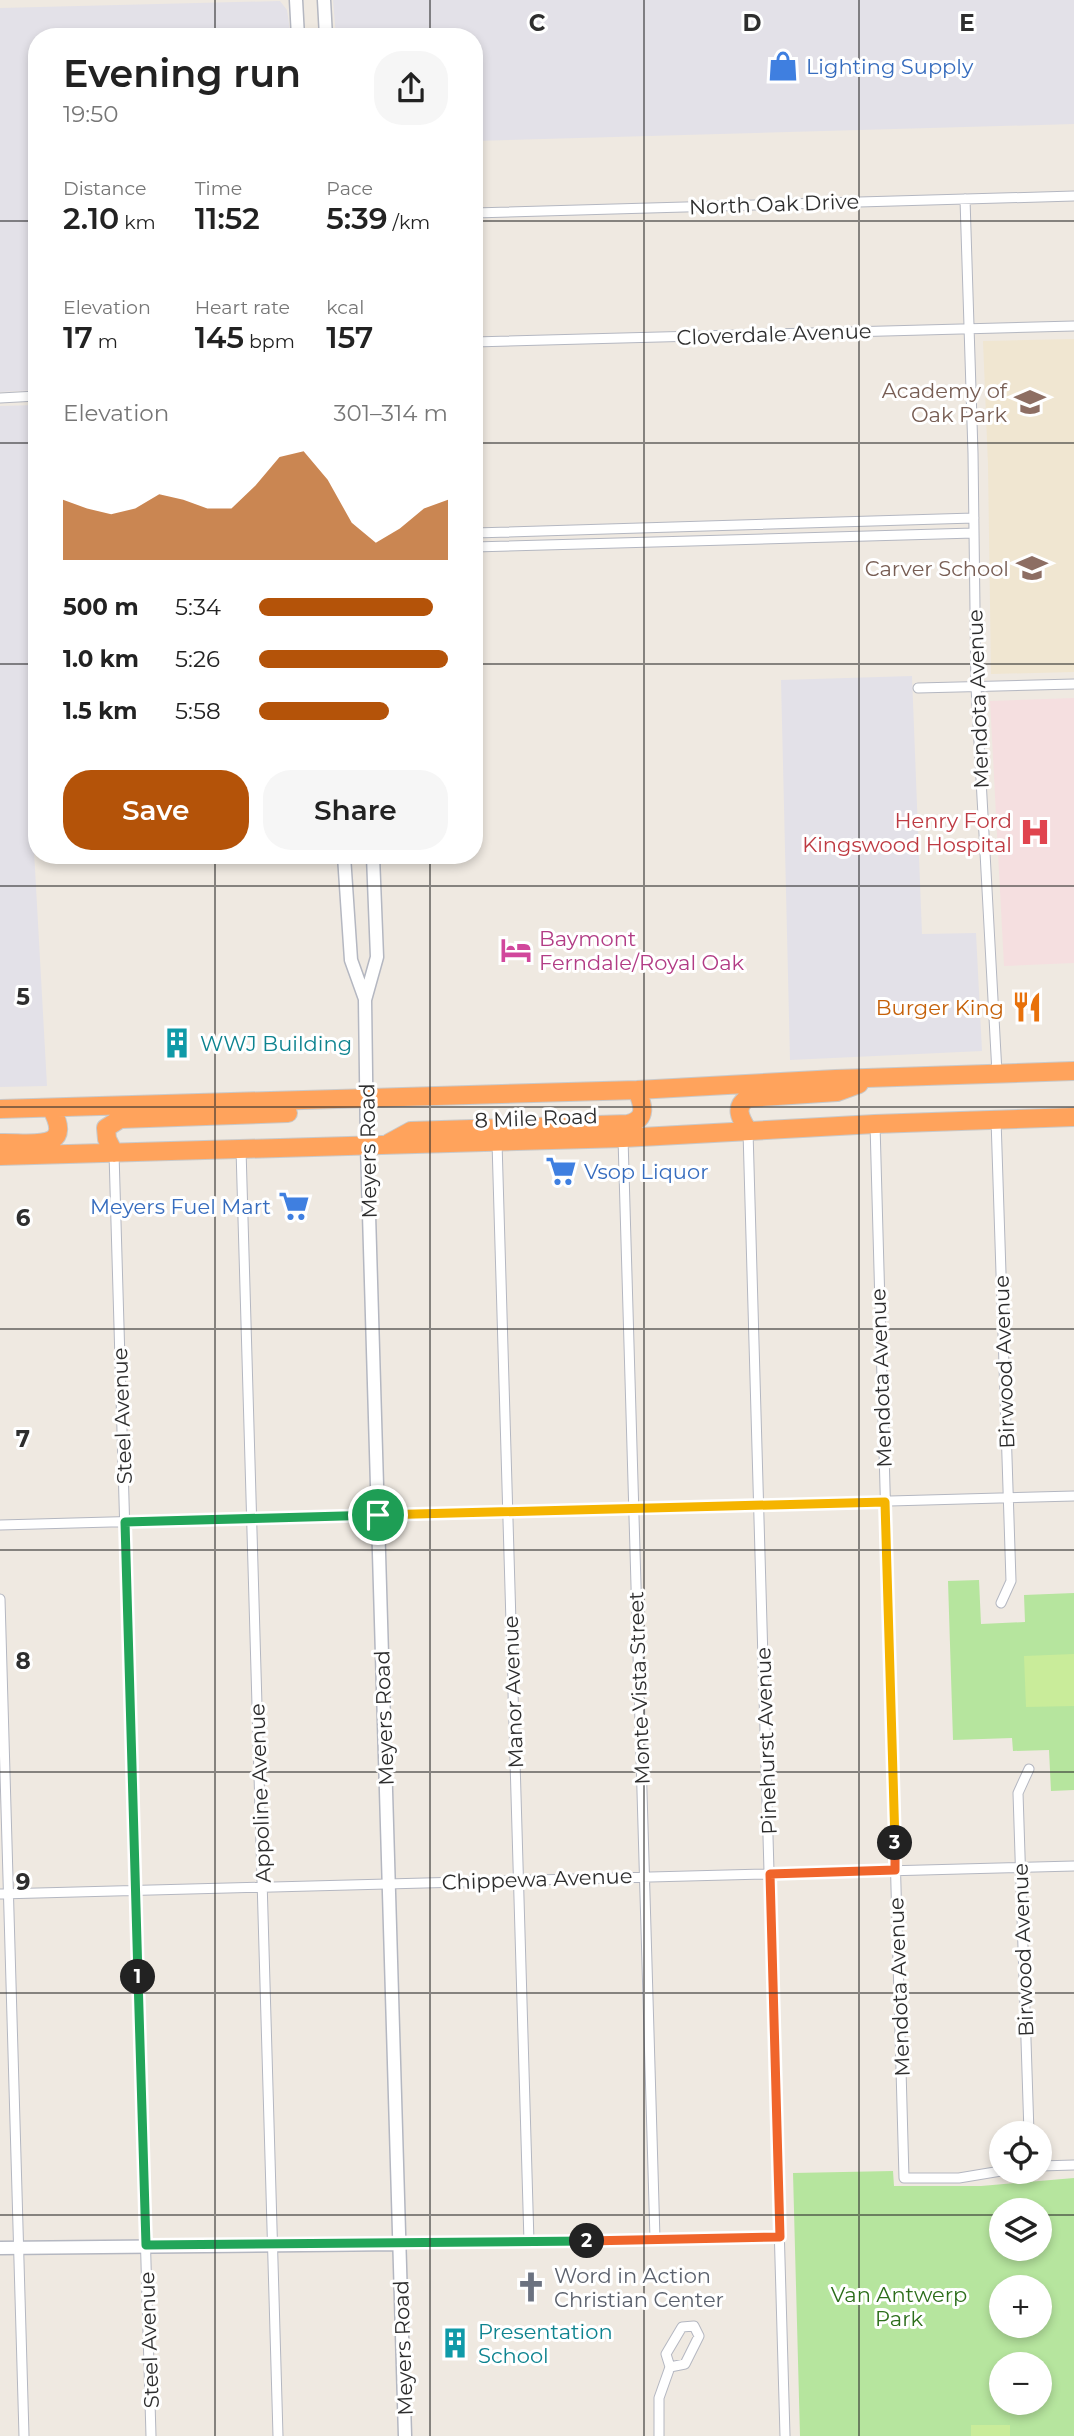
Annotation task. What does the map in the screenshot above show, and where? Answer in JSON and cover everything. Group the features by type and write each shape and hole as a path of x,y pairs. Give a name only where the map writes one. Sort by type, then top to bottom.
{"highway":[{"name":"8 Mile Road","path":"0,1109 637,1090 879,1077 1074,1071"},
{"path":"748,1131 739,1109 748,1097 836,1092 879,1077"},
{"path":"386,1145 411,1131 628,1124 637,1121 643,1112 637,1090"},
{"path":"114,1153 107,1139 106,1128 120,1119 330,1112 346,1100"},
{"path":"0,1143 41,1142 55,1138 60,1125 51,1108"},
{"name":"8 Mile Road","path":"0,1156 623,1138 1072,1116"}],"street":[{"path":"296,0 298,28"},
{"path":"324,0 326,28"},
{"name":"North Oak Drive","path":"483,213 1074,196"},
{"name":"Mendota Avenue","path":"965,199 976,687 997,1073"},
{"name":"Cloverdale Avenue","path":"483,342 1074,326"},
{"path":"0,398 28,396"},
{"path":"483,533 974,518"},
{"path":"858,522 858,536"},
{"path":"766,524 767,539"},
{"path":"676,527 677,541"},
{"path":"506,532 506,547"},
{"path":"483,547 974,533"},
{"path":"918,688 1074,684"},
{"name":"Meyers Road","path":"345,864 351,960 365,1000"},
{"name":"Meyers Road","path":"373,864 377,957 365,1000 367,1146 405,2436"},
{"name":"Birwood Avenue","path":"996,1119 1011,1581 1001,1603"},
{"name":"Mendota Avenue","path":"875,1124 904,2178 968,2178 989,2174"},
{"name":"Pinehurst Avenue","path":"748,1131 785,2436"},
{"name":"Monte Vista Street","path":"623,1138 655,2239"},
{"name":"Manor Avenue","path":"497,1142 529,2242"},
{"name":"Appoline Avenue","path":"241,1149 278,2436"},
{"name":"Steel Avenue","path":"114,1153 151,2436"},
{"path":"0,1525 1074,1496"},
{"path":"0,1599 4,1894 24,2436"},
{"name":"Birwood Avenue","path":"1029,1769 1018,1793 1029,2121"},
{"name":"Chippewa Avenue","path":"4,1894 1074,1866"},
{"path":"1052,2166 1074,2165"},
{"path":"0,2248 780,2237"},
{"path":"659,2436 659,2398 670,2367 666,2354 682,2327 694,2326 699,2336 685,2364 670,2367"}],"shaded area":[{"path":"333,0 1074,0 1074,124 483,141 483,28 335,28"},
{"path":"280,1 287,10 290,28 28,28 28,390 0,392 0,8"},
{"name":"Carver School","path":"1074,339 1074,672 991,674 983,341"},
{"path":"28,405 28,864 35,864 47,1086 0,1087 0,406"},
{"path":"912,676 922,934 976,933 982,1051 790,1060 781,680"},
{"name":"Henry Ford Kingswood Hospital","path":"1074,698 1074,963 1004,966 990,701"}],"green space":[{"path":"979,1580 981,1624 1025,1622 1024,1595 1074,1593 1074,1790 1051,1791 1049,1750 1013,1751 1012,1738 953,1740 948,1581"},
{"path":"1074,1654 1074,1706 1026,1707 1024,1656"},
{"name":"Van Antwerp Park","path":"893,2171 894,2186 1052,2184 1052,2180 1074,2178 1074,2436 800,2436 793,2173"},
{"path":"971,2425 1010,2425 1010,2436 971,2436"}],"place":[{"name":"Lighting Supply","path":"783,66"},
{"name":"Academy of Oak Park","path":"1030,402"},
{"name":"Carver School","path":"1032,568"},
{"name":"Henry Ford Kingswood Hospital","path":"1035,832"},
{"name":"Baymont Ferndale/Royal Oak","path":"516,950"},
{"name":"Burger King","path":"1027,1007"},
{"name":"WWJ Building","path":"177,1043"},
{"name":"Vsop Liquor","path":"561,1171"},
{"name":"Meyers Fuel Mart","path":"294,1206"},
{"name":"Word in Action Christian Center","path":"531,2287"},
{"name":"Presentation School","path":"455,2343"}],"route":[{"path":"885,1502 895,1870 770,1874 780,2237 416,2244 146,2245 125,1522 378,1515 885,1502"}]}
